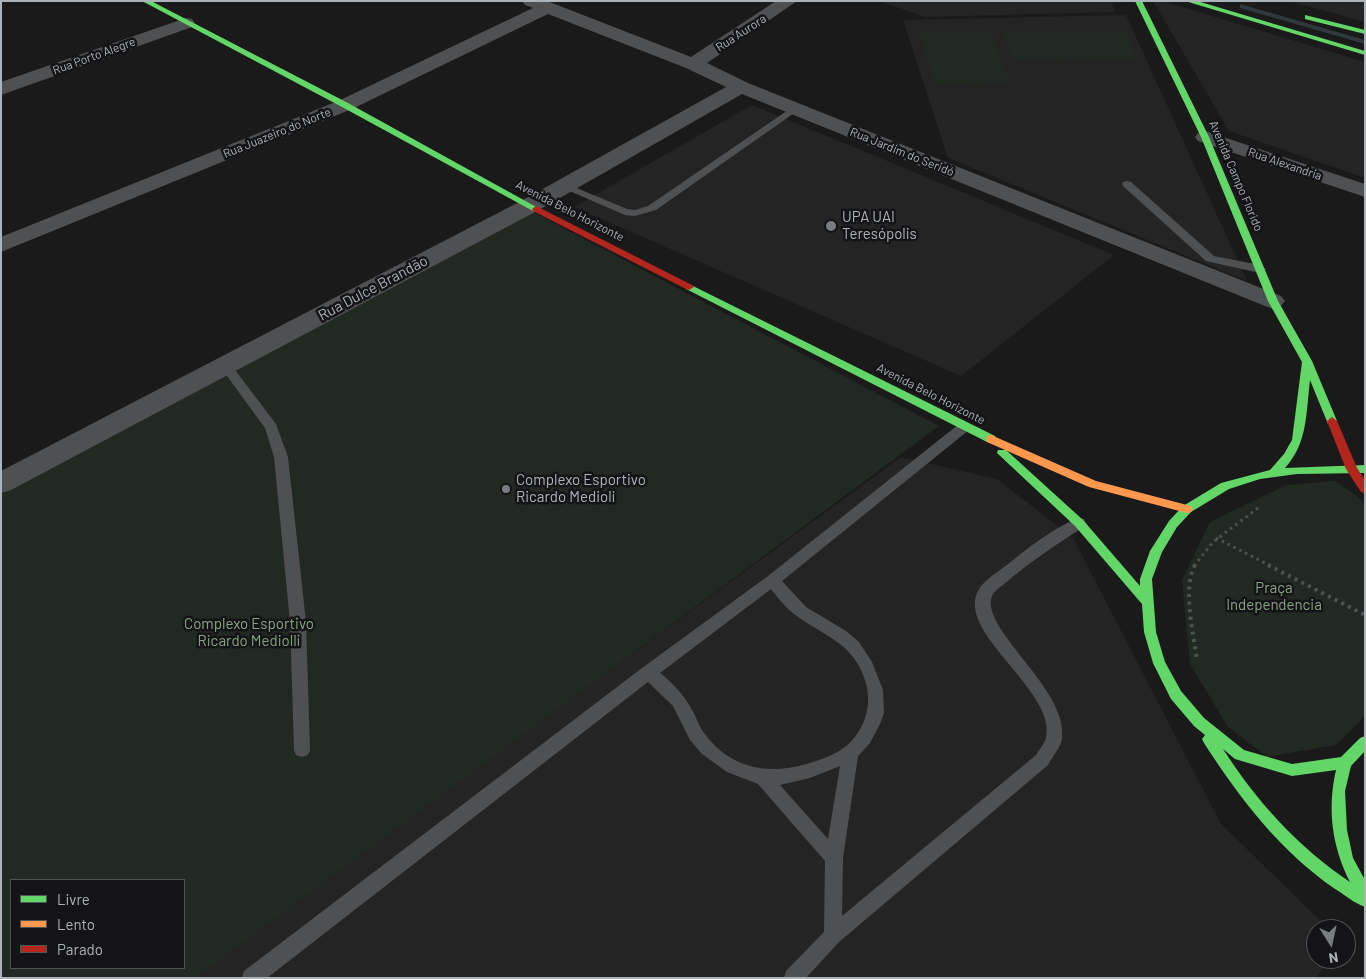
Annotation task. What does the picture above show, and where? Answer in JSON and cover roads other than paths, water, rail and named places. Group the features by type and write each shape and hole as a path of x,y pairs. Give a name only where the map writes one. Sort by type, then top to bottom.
{"street":[{"name":"Avenida Belo Horizonte","path":"145,1 345,105 529,206 964,427 1093,484 1187,509"},
{"name":"Rua Aurora","path":"693,64 788,1"},
{"name":"Avenida Campo Florido","path":"1138,1 1205,137 1273,301 1307,361 1352,469 1365,489"},
{"path":"1188,1 1365,53"},
{"name":"Rua Jardim do Seridó","path":"539,4 693,64 794,109 1273,301"},
{"name":"Rua Juazeiro do Norte","path":"1,245 345,105 539,4"},
{"path":"1299,14 1365,32"},
{"name":"Rua Porto Alegre","path":"1,89 186,23"},
{"name":"Rua Dulce Brandão","path":"1,483 529,206 741,87"},
{"name":"Rua Alexandria","path":"1205,137 1365,191"},
{"path":"1273,473 1288,457 1297,440 1307,361"},
{"path":"986,437 1079,523 1147,602"},
{"path":"1365,469 1297,470 1273,473 1225,486 1187,509 1173,524 1156,552 1146,579 1150,632 1159,663 1176,695 1199,722 1229,772 1263,816 1309,860 1365,900"},
{"path":"1199,722 1240,755 1292,770 1346,763"},
{"path":"1365,742 1346,763 1338,791 1340,830 1346,859 1365,895"}],"lane":[{"path":"563,186 625,212 652,208 794,109"},
{"path":"1127,184 1210,259 1260,268"},
{"path":"225,365 271,428 280,457 298,622 302,750"},
{"path":"251,978 648,673 773,580 964,427"},
{"path":"793,978 833,936 1042,760 1054,739 1053,715 1043,696 987,623 982,604 987,590 1029,555 1079,523"},
{"path":"648,673 663,683 674,695 697,737 718,758 746,773 764,779 808,772 850,756 862,745 875,718 876,690 866,662 846,639 801,611 788,600 773,580"},
{"path":"833,936 834,858 850,756"},
{"path":"764,779 834,858"}],"waterway":[{"path":"1243,6 1365,42"}],"place":[{"name":"UPA UAI Teresópolis","path":"831,226"},
{"name":"Complexo Esportivo Ricardo Medioli","path":"506,489"}],"park label":[{"name":"Praça Independencia","path":"1274,596"},
{"name":"Complexo Esportivo Ricardo Mediolli","path":"249,632"}]}
